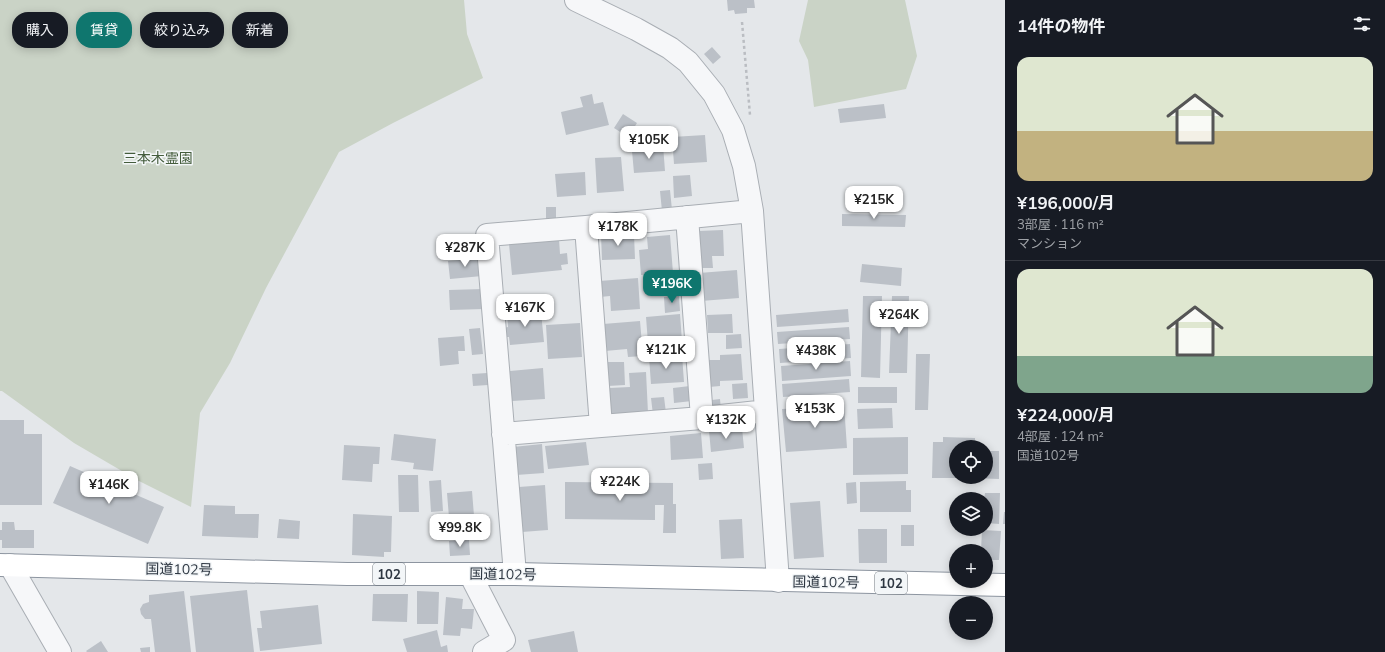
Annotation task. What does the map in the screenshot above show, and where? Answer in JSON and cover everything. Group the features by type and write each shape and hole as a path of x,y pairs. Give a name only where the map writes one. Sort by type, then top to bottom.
{"highway":[{"name":"国道102号","path":"5,565 347,574 515,574 1005,585"}],"street":[{"path":"576,0 650,36 670,48 688,62 714,94 733,130 744,166 752,211 778,581"},
{"path":"515,574 487,235 752,211"},
{"path":"687,217 702,418"},
{"path":"586,227 601,426"},
{"path":"503,434 702,418 766,411"},
{"path":"5,565 53,650"},
{"path":"470,574 507,646 484,652"}],"path":[{"path":"742,22 750,118"}],"green space":[{"name":"三本木霊園","path":"0,0 464,0 467,34 483,78 339,152 266,288 230,363 200,413 191,507 139,481 74,443 0,391"},
{"path":"808,0 905,0 917,56 906,89 814,107 808,60 799,41"}],"building":[{"path":"727,0 754,0 755,8 747,8 747,13 735,14 734,10 728,11"},
{"path":"712,47 721,57 713,64 704,54"},
{"path":"592,94 594,104 603,102 609,125 566,135 561,112 583,107 580,97"},
{"path":"884,104 886,118 840,123 838,109"},
{"path":"623,114 637,123 628,137 614,128"},
{"path":"705,135 707,162 674,164 672,137"},
{"path":"663,145 665,171 634,173 632,151 653,149 653,146"},
{"path":"621,157 624,191 597,193 595,158"},
{"path":"585,172 586,195 557,197 555,174"},
{"path":"690,175 692,196 674,198 673,176"},
{"path":"670,190 672,210 662,211 660,191"},
{"path":"546,207 556,207 556,220 546,220"},
{"path":"842,214 906,215 905,227 842,226"},
{"path":"723,230 724,256 712,256 713,268 700,268 698,231"},
{"path":"634,234 635,259 602,260 601,235"},
{"path":"670,235 673,273 641,275 639,250 648,249 647,237"},
{"path":"559,239 560,254 567,253 568,264 561,265 562,270 512,275 509,244"},
{"path":"480,258 482,276 450,279 448,261"},
{"path":"862,264 902,268 901,286 860,282"},
{"path":"737,270 739,298 701,301 699,273"},
{"path":"638,278 640,309 611,311 610,296 600,297 599,281"},
{"path":"483,289 484,309 450,310 449,290"},
{"path":"679,296 680,311 665,313 664,297"},
{"path":"863,296 882,296 880,378 861,377"},
{"path":"892,296 909,296 907,373 889,373"},
{"path":"514,300 515,312 503,313 502,302"},
{"path":"848,309 849,322 777,327 776,315"},
{"path":"541,312 544,342 510,345 509,337 504,337 504,328 508,327 507,314"},
{"path":"680,314 682,341 648,343 646,317"},
{"path":"732,314 733,333 708,333 707,315"},
{"path":"640,321 643,356 628,357 627,349 605,351 603,324"},
{"path":"580,323 582,357 548,359 546,325"},
{"path":"849,327 850,339 778,344 777,332"},
{"path":"480,328 483,354 472,355 469,329"},
{"path":"741,334 742,348 726,349 726,335"},
{"path":"464,336 465,351 458,351 459,364 440,366 438,338"},
{"path":"850,344 851,358 780,363 779,349"},
{"path":"741,354 743,380 720,381 720,386 709,387 707,360 720,360 720,355"},
{"path":"916,354 930,354 928,410 915,410"},
{"path":"682,355 684,382 651,384 649,357"},
{"path":"850,361 851,376 782,381 781,366"},
{"path":"607,362 624,362 625,385 608,386"},
{"path":"543,368 545,399 512,401 510,371"},
{"path":"646,372 648,413 610,415 609,388 630,387 629,373"},
{"path":"487,373 488,385 473,386 472,374"},
{"path":"849,379 850,392 783,397 782,384"},
{"path":"747,383 748,398 733,399 732,384"},
{"path":"690,386 692,401 674,403 673,388"},
{"path":"858,387 897,387 897,403 858,403"},
{"path":"664,397 666,413 653,415 651,398"},
{"path":"720,399 721,410 713,410 712,400"},
{"path":"844,404 847,448 786,452 782,409 801,408 802,414 822,413 821,406"},
{"path":"892,408 893,428 858,429 857,409"},
{"path":"0,420 24,420 24,434 42,434 42,505 0,505"},
{"path":"742,428 744,448 711,452 709,431"},
{"path":"701,433 703,458 671,460 670,436"},
{"path":"394,434 436,439 433,471 413,469 414,463 391,460"},
{"path":"908,437 908,474 853,475 853,438"},
{"path":"943,437 975,438 975,440 949,440 949,478 932,478 933,442 943,442"},
{"path":"586,442 589,465 548,469 545,446"},
{"path":"542,444 544,473 516,475 513,447"},
{"path":"344,445 380,447 379,464 373,464 372,482 342,480"},
{"path":"993,451 999,451 999,479 993,479"},
{"path":"712,463 713,479 699,480 698,464"},
{"path":"70,466 164,507 148,544 53,503"},
{"path":"398,475 418,475 419,512 399,512"},
{"path":"441,480 443,511 431,512 429,481"},
{"path":"906,481 906,490 911,490 911,512 860,512 860,482"},
{"path":"565,482 673,483 673,504 676,504 676,533 663,533 664,505 655,505 655,520 565,519"},
{"path":"856,482 857,503 847,504 846,483"},
{"path":"545,485 548,530 522,532 519,487"},
{"path":"472,491 475,528 450,530 447,493"},
{"path":"993,493 1000,493 999,524 993,524"},
{"path":"820,501 824,557 794,559 790,503"},
{"path":"204,505 235,506 235,514 259,514 258,538 202,536"},
{"path":"1004,512 1005,524 1003,524"},
{"path":"353,514 392,516 391,552 384,552 384,557 352,555"},
{"path":"279,519 300,521 299,539 277,538"},
{"path":"742,519 744,558 721,559 719,520"},
{"path":"2,522 14,522 15,530 34,530 34,548 2,548 0,530 2,530"},
{"path":"901,525 914,525 914,546 901,546"},
{"path":"858,529 887,529 887,563 859,563"},
{"path":"993,531 1001,531 999,560 993,560 993,544 981,544 982,536 993,536"},
{"path":"469,540 470,555 450,556 449,541"},
{"path":"247,590 254,652 196,652 190,596"},
{"path":"184,591 191,652 155,652 151,619 145,619 141,614 140,609 143,604 149,602 149,595"},
{"path":"417,591 439,592 438,624 417,624"},
{"path":"373,594 408,594 407,622 372,621"},
{"path":"446,597 463,599 462,609 474,609 472,629 461,628 460,636 443,635"},
{"path":"318,605 322,644 260,651 257,628 262,628 260,611"},
{"path":"437,630 441,647 447,645 448,652 407,652 403,639"},
{"path":"574,631 578,652 531,652 528,640"},
{"path":"101,641 108,652 86,651"},
{"path":"150,647 150,652 141,652 140,648"}]}
